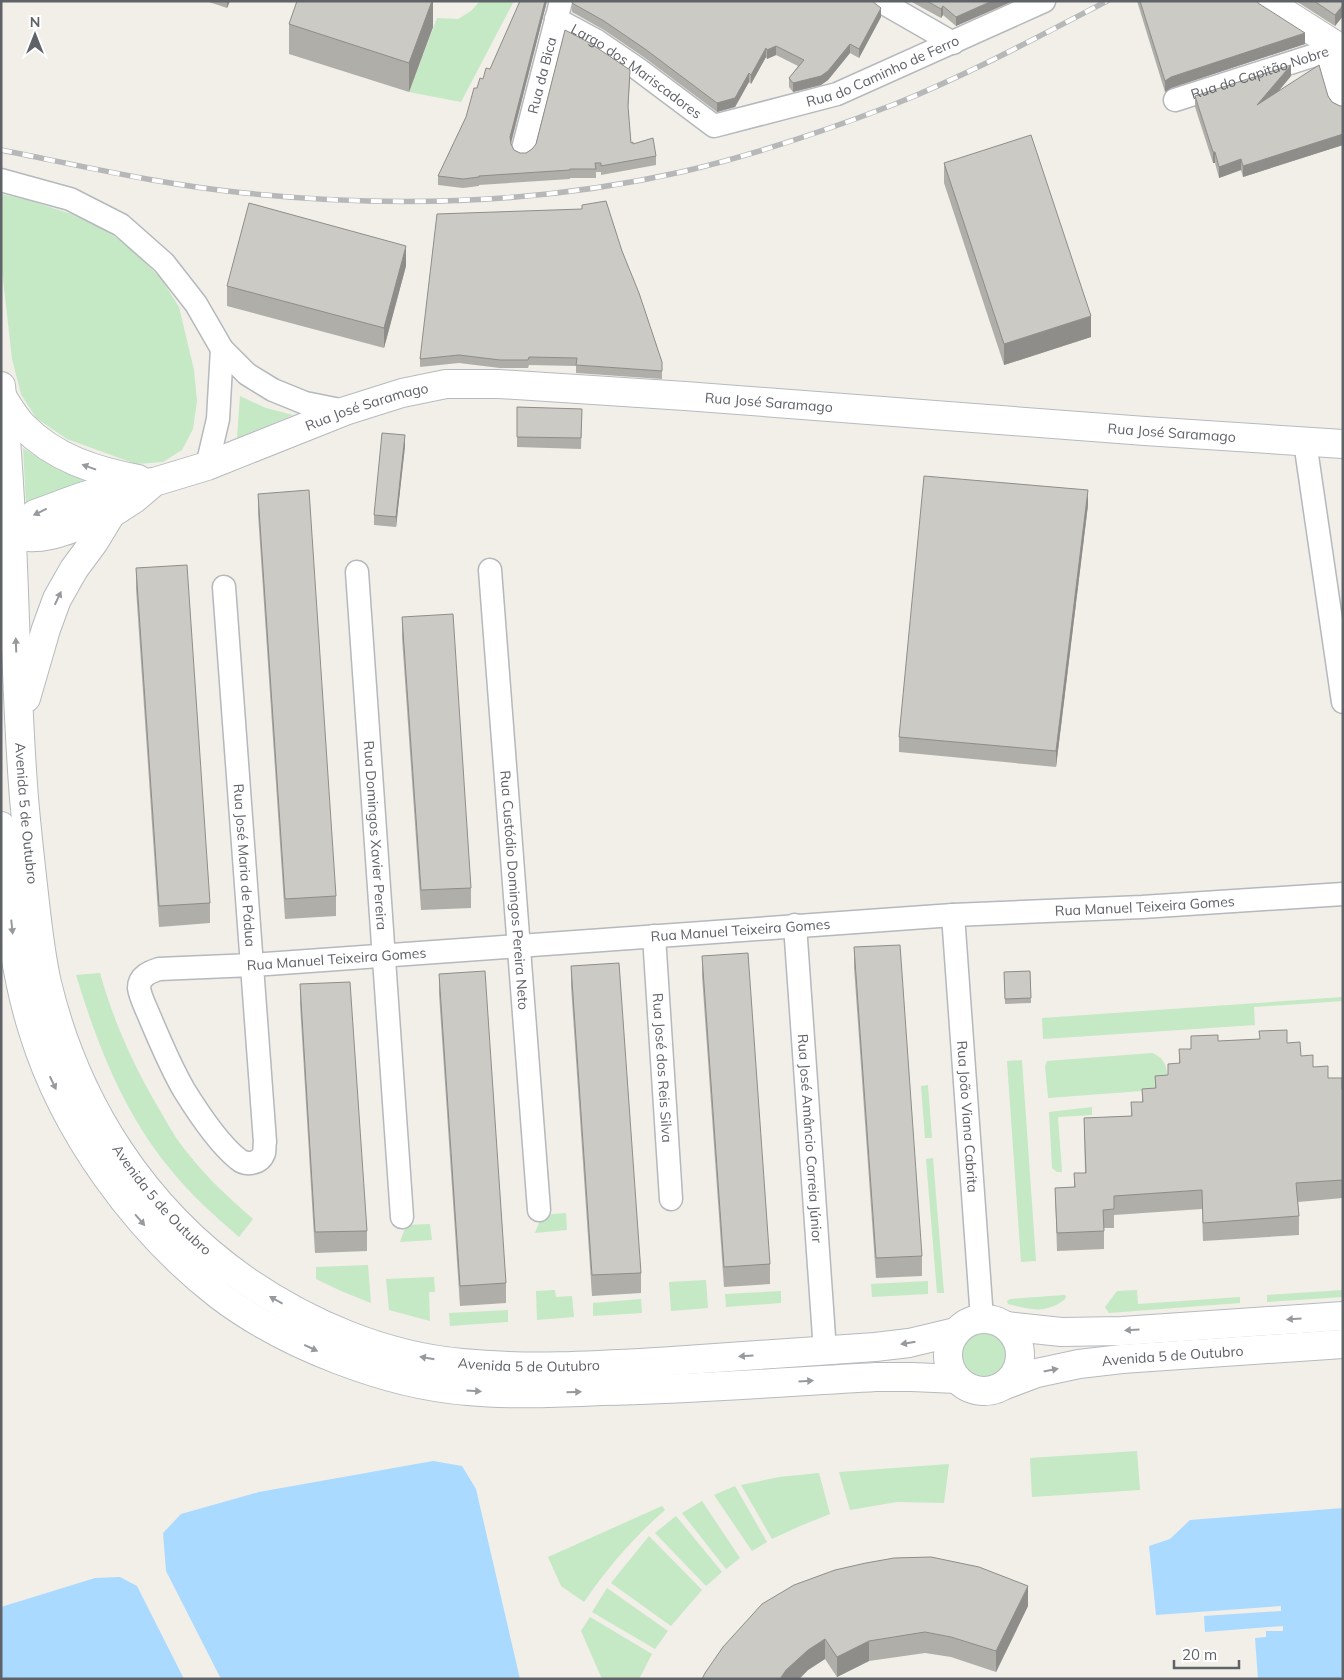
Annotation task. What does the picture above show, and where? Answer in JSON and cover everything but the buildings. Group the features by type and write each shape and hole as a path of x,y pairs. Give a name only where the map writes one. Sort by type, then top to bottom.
{"main road":[{"path":"1266,1 1341,48 1332,69 1343,102"},
{"name":"Rua José Saramago","path":"154,482 207,466 344,411 402,393 446,384 498,384 676,395 1145,431 1343,444"},
{"path":"2,392 23,426 49,448 73,461 106,473 154,482"},
{"name":"Avenida 5 de Outubro","path":"2,392 5,533 18,728 38,935 46,982 61,1033 96,1115 115,1146 164,1208 195,1240 227,1267 264,1293 308,1318 344,1334 384,1348 462,1363 525,1367 584,1366 826,1351 909,1343 955,1332"},
{"path":"5,533 27,537 48,536 111,514 134,499 154,482"},
{"path":"5,533 35,514 57,505 117,486 154,482"},
{"path":"18,728 43,638 57,600 74,569 94,542 111,514"},
{"name":"Avenida 5 de Outubro","path":"1,826 13,938 21,986 33,1032 47,1070 65,1107 103,1173 141,1221 197,1277 223,1298 256,1319 332,1358 415,1383 466,1391 525,1394 649,1390 876,1377 957,1379"},
{"path":"994,1322 1016,1340 1020,1356 1018,1367 1013,1377 1005,1385 988,1391 966,1387 951,1371 948,1356 950,1341 955,1332 969,1322 994,1322 1061,1332 1122,1331 1343,1316"},
{"name":"Avenida 5 de Outubro","path":"1005,1385 1037,1373 1079,1364 1122,1359 1343,1344"}],"street":[{"path":"880,1 953,43"},
{"name":"Rua do Caminho de Ferro","path":"714,126 837,94 1044,1"},
{"name":"Largo dos Mariscadores","path":"558,10 597,41 714,126"},
{"name":"Rua da Bica","path":"523,149 558,10"},
{"name":"Rua do Capitão Nobre","path":"1175,100 1341,48"},
{"path":"1,180 70,199 121,225 164,263 196,304 222,349 247,374 273,390 305,403 344,411"},
{"path":"207,466 218,419 222,349"},
{"path":"1306,442 1343,702"},
{"name":"Rua Custódio Domingos Pereira Neto","path":"490,570 539,1210"},
{"name":"Rua Domingos Xavier Pereira","path":"357,572 402,1217"},
{"name":"Rua José Maria de Pádua","path":"224,587 265,1142"},
{"name":"Rua Manuel Teixeira Gomes","path":"265,1142 264,1154 257,1162 249,1164 240,1161 214,1134 184,1090 161,1044 142,999 139,988 141,980 148,972 159,969 252,965 953,915 1142,907 1343,894"},
{"name":"Rua João Viana Cabrita","path":"953,915 994,1322"},
{"name":"Rua José Amâncio Correia Júnior","path":"795,926 826,1351"},
{"name":"Rua José dos Reis Silva","path":"654,936 672,1199"}],"green space":[{"path":"480,1 514,1 461,102 409,92 437,18 458,19 471,11"},
{"path":"1,194 28,200 71,214 105,230 132,249 162,280 179,307 194,370 197,401 193,429 182,450 163,462 136,464 67,439 36,418 21,394 12,359 1,261"},
{"path":"240,396 266,408 293,415 237,438"},
{"path":"23,448 56,467 92,482 26,504"},
{"path":"100,973 111,1009 125,1043 172,1131 202,1170 253,1219 239,1237 179,1179 154,1148 126,1102 93,1027 76,975"},
{"path":"1343,997 1343,1001 1254,1007 1255,1025 1043,1039 1042,1018"},
{"path":"1152,1053 1163,1061 1168,1082 1155,1090 1048,1098 1045,1066 1047,1061"},
{"path":"1022,1060 1036,1261 1021,1262 1007,1061"},
{"path":"928,1085 932,1138 925,1138 921,1086"},
{"path":"1092,1107 1092,1115 1058,1117 1062,1172 1057,1172 1052,1168 1049,1112"},
{"path":"933,1158 944,1293 937,1293 926,1159"},
{"path":"566,1213 567,1230 535,1233 542,1215"},
{"path":"430,1224 432,1240 400,1242 406,1225"},
{"path":"368,1265 371,1303 316,1279 316,1267"},
{"path":"434,1277 435,1292 429,1292 430,1321 389,1310 386,1279"},
{"path":"706,1280 708,1308 671,1311 669,1282"},
{"path":"928,1281 928,1294 872,1297 871,1284"},
{"path":"555,1290 556,1297 572,1296 574,1317 537,1320 536,1291"},
{"path":"1137,1290 1138,1304 1240,1297 1240,1303 1109,1313 1105,1307 1117,1291"},
{"path":"1343,1290 1343,1297 1267,1302 1267,1295"},
{"path":"781,1291 781,1303 726,1307 725,1294"},
{"path":"1066,1296 1065,1299 1045,1309 1024,1308 1008,1304 1007,1301 1010,1299"},
{"path":"641,1299 642,1313 593,1316 593,1303"},
{"path":"508,1310 508,1322 450,1326 449,1313"},
{"path":"980,1333 988,1333 1000,1339 1006,1355 1000,1371 988,1377 980,1377 968,1371 962,1359 962,1351 968,1339"},
{"path":"1137,1451 1140,1490 1032,1497 1030,1458"},
{"path":"949,1464 944,1503 897,1502 850,1510 839,1472"},
{"path":"819,1473 830,1514 772,1539 741,1485 779,1477"},
{"path":"735,1486 767,1542 752,1551 714,1495"},
{"path":"702,1501 740,1558 726,1569 682,1513"},
{"path":"662,1506 665,1510 622,1553 584,1602 561,1586 548,1557"},
{"path":"676,1516 722,1572 706,1586 655,1533"},
{"path":"649,1536 702,1590 671,1626 611,1583"},
{"path":"607,1588 668,1631 655,1649 592,1612"},
{"path":"590,1617 652,1654 639,1679 602,1679 581,1631"}],"water":[{"path":"433,1461 462,1466 476,1489 520,1679 221,1679 166,1571 163,1533 181,1514 259,1492"},
{"path":"1343,1508 1343,1679 1258,1679 1255,1638 1266,1637 1266,1631 1283,1631 1283,1626 1205,1632 1204,1616 1281,1611 1281,1606 1156,1615 1149,1546 1170,1539 1190,1520"},
{"path":"120,1577 137,1586 184,1679 1,1679 1,1607 95,1578"}],"railway":[{"path":"1,150 123,175 214,190 300,198 354,201 464,200 519,197 573,191 681,172 789,142 842,124 949,81 1107,1"}]}
